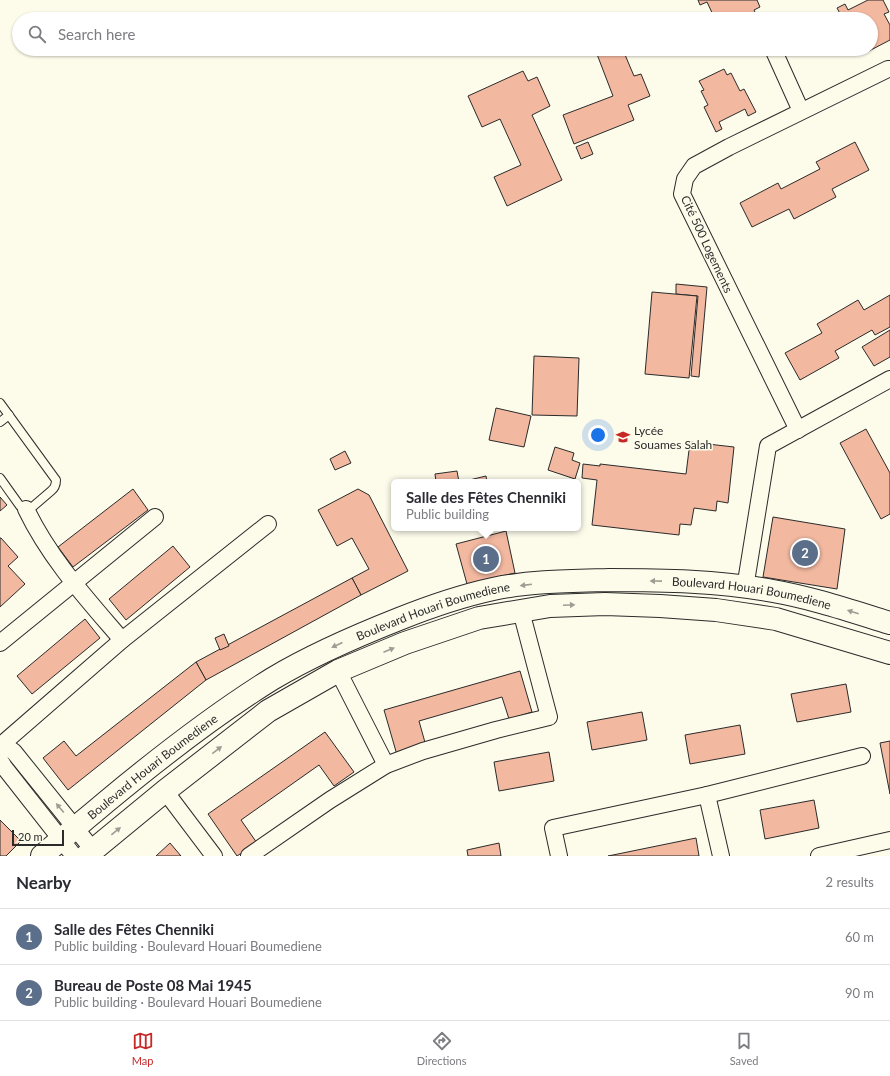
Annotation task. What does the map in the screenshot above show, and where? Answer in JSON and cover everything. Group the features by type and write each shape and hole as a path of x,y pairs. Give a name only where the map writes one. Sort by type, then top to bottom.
{"main road":[{"name":"Boulevard Houari Boumediene","path":"42,856 132,780 194,732 272,679 323,652 371,630 434,605 492,589 557,581 625,580 699,582 773,591 835,606 890,623"},
{"name":"Boulevard Houari Boumediene","path":"84,854 268,711 338,671 405,643 479,618 550,606 605,604 716,610 776,619 890,653"}],"street":[{"path":"776,56 800,111"},
{"name":"Cité 500 Logements","path":"798,430 682,194 685,179 694,166 729,147 888,68 890,69"},
{"path":"745,588 768,446 890,379"},
{"path":"26,509 39,535 73,584 122,640"},
{"path":"0,643 155,517"},
{"path":"0,746 122,640 268,524"},
{"path":"249,856 330,800 386,765 423,751 496,730 549,717 521,611"},
{"path":"338,671 386,765"},
{"path":"0,746 14,752 68,833 84,854"},
{"path":"559,856 553,828 707,795 862,756"},
{"path":"0,760 4,767 68,833"},
{"path":"165,791 214,856"},
{"path":"707,795 721,856"},
{"path":"819,856 890,840"}],"lane":[{"path":"0,403 56,480 55,488 32,507 26,509 20,506 0,478"},
{"path":"0,422 9,415"}],"building":[{"path":"698,0 757,0 760,7 754,10 755,12 712,12 707,2 700,5"},
{"path":"868,0 883,0 889,12 884,14 890,25 890,40 878,46 878,12 839,12 837,8 845,4 848,10"},
{"path":"598,56 626,56 634,76 641,74 650,96 628,105 634,120 574,144 563,115 613,96"},
{"path":"724,69 727,75 731,73 740,91 744,89 756,112 748,116 745,109 719,122 722,129 716,132 704,107 708,105 701,91 704,90 699,81"},
{"path":"523,71 528,81 537,77 550,106 532,115 562,180 507,206 494,177 521,165 500,119 482,127 468,96"},
{"path":"588,142 593,154 581,159 576,147"},
{"path":"855,142 869,170 832,189 836,197 794,219 789,209 752,227 740,203 778,183 781,189 820,169 816,162"},
{"path":"676,284 707,287 699,377 691,376 698,296 676,294"},
{"path":"652,292 697,296 689,378 645,374"},
{"path":"890,295 890,327 875,335 872,330 835,351 839,358 800,380 785,353 822,333 817,324 858,300 864,310"},
{"path":"890,330 890,357 874,366 862,347"},
{"path":"534,356 579,358 577,416 532,415"},
{"path":"496,408 531,416 524,447 489,440"},
{"path":"866,429 890,473 890,514 881,519 840,443"},
{"path":"690,442 734,447 728,503 717,501 716,511 694,508 691,525 680,524 679,535 592,525 597,480 582,478 583,464 600,466 600,464 686,474"},
{"path":"555,447 574,453 572,460 580,463 575,479 548,470"},
{"path":"345,451 351,463 335,470 330,459"},
{"path":"457,471 458,479 436,479 435,474"},
{"path":"486,476 486,479 474,479"},
{"path":"133,489 148,510 73,567 58,547"},
{"path":"358,489 369,495 408,571 361,595 352,578 369,569 352,538 337,546 318,510"},
{"path":"0,497 7,505 0,511"},
{"path":"773,517 845,529 837,589 763,577"},
{"path":"506,531 515,573 467,584 456,544"},
{"path":"0,538 18,557 8,566 25,584 0,607"},
{"path":"173,546 190,567 126,620 109,599"},
{"path":"352,578 361,595 206,680 196,662"},
{"path":"85,619 100,638 32,694 17,676"},
{"path":"224,634 229,646 220,650 215,638"},
{"path":"196,662 206,680 68,790 43,758 64,741 76,756"},
{"path":"520,671 532,712 509,719 502,697 419,721 426,746 397,755 384,710"},
{"path":"846,684 851,712 797,722 791,694"},
{"path":"642,712 647,740 592,750 587,722"},
{"path":"740,725 745,754 690,764 685,735"},
{"path":"325,732 354,772 334,786 319,765 241,820 257,843 237,856 208,814"},
{"path":"890,741 890,794 880,743"},
{"path":"549,752 554,781 499,791 494,762"},
{"path":"814,800 819,828 765,839 760,810"},
{"path":"0,820 21,841 6,856 0,856"},
{"path":"696,838 699,856 608,856"},
{"path":"170,843 181,856 156,856"},
{"path":"499,843 501,856 468,856 467,850"}],"place":[{"name":"Lycée Souames Salah","path":"623,437"},
{"name":"Bureau de Poste 08 Mai 1945","path":"805,553"},
{"name":"Salle des Fêtes Chenniki","path":"486,559"}]}
